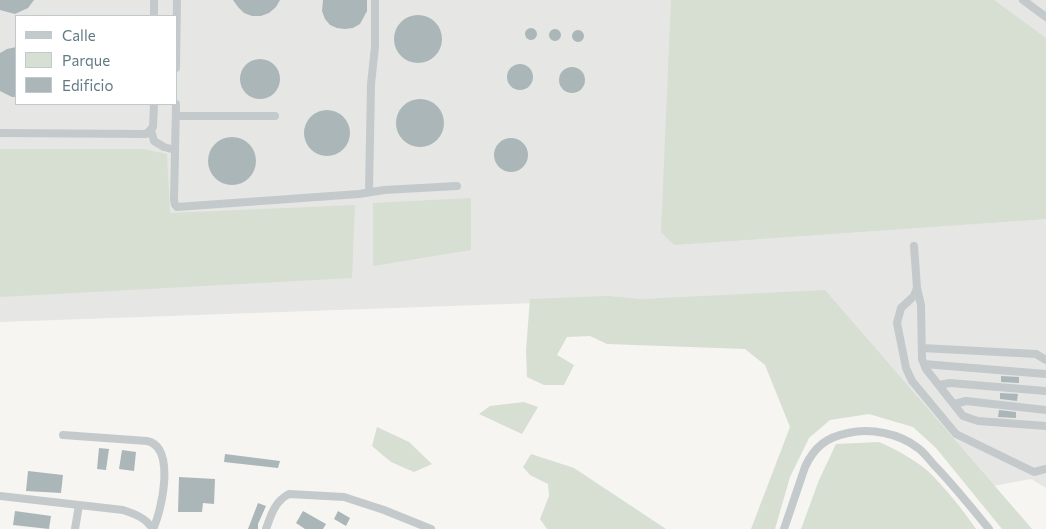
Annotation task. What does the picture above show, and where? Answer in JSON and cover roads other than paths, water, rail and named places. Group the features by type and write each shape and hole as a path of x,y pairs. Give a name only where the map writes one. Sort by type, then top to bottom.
{"street":[{"path":"154,0 154,15"},
{"path":"177,0 177,15"},
{"path":"369,192 370,84 375,47 375,0"},
{"path":"1023,0 1046,17"},
{"path":"0,133 146,134 153,127 154,105"},
{"path":"176,105 174,200 175,205 178,207 458,186"},
{"path":"176,116 275,116"},
{"path":"151,130 154,141 164,147 175,150"},
{"path":"914,246 917,288 921,305 922,359 926,369 963,416 971,419 1046,426"},
{"path":"917,288 914,296 901,308 896,323 906,368 912,381 956,434 1034,472 1046,469"},
{"path":"922,348 1036,354 1046,360"},
{"path":"924,364 1046,374"},
{"path":"939,385 950,383 1046,391"},
{"path":"954,404 966,401 1046,410"},
{"path":"784,529 805,467 809,457 815,450 823,442 835,436 854,431 872,431 907,440 918,448 966,500 989,529"},
{"path":"0,496 123,510 146,521 153,529 162,506 164,490 162,455 158,446 147,441 64,435"},
{"path":"266,529 274,508 283,497 290,494 306,494 344,497 362,502 431,529"},
{"path":"75,529 79,506"}]}
